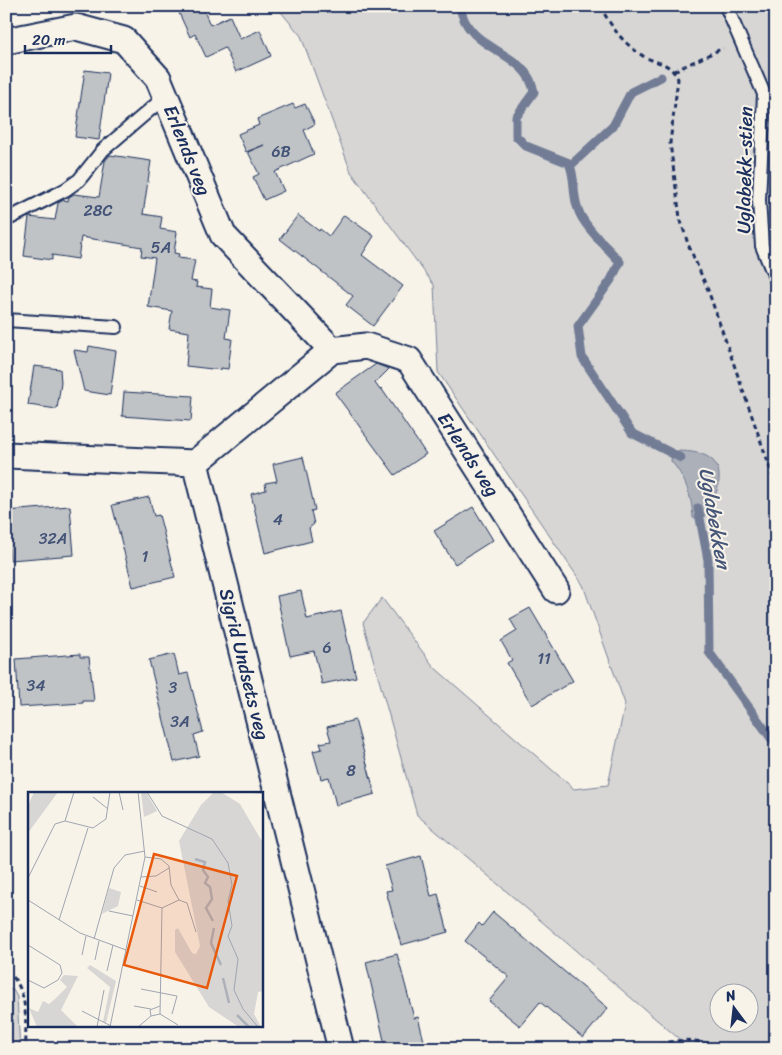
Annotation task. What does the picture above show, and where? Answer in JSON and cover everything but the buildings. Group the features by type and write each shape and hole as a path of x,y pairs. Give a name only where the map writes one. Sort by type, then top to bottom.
{"street":[{"name":"Erlends veg","path":"6,41 76,27 124,40 158,78 223,235 332,350 366,346 408,360 556,590"},
{"path":"6,455 195,463 332,350"},
{"name":"Sigrid Undsets veg","path":"195,463 341,1049"}],"lane":[{"name":"Uglabekk-stien","path":"726,6 764,94 759,200 762,246 776,280"},
{"path":"6,220 65,190 79,180 103,150 166,96"},
{"path":"6,320 116,327"}],"path":[{"path":"600,6 624,42 643,56 662,62 674,71 678,79 670,143 680,218 688,244 708,290 776,485"},
{"path":"674,71 740,40"},
{"path":"13,977 20,986 24,996 26,1049"},
{"path":"651,1049 668,1041 701,1040 724,1049"}],"shaded area":[{"path":"276,6 776,6 776,1049 691,1049 417,815 363,623 382,598 434,667 574,789 608,785 625,704 583,585 438,372 434,285 351,172 301,36"},
{"path":"672,451 703,454 716,465 719,472 718,488 703,518 693,518 687,487 671,461"},
{"path":"6,989 13,990 17,997 20,1049 8,1049"}],"waterway":[{"name":"Uglabekken","path":"460,6 465,21 474,33 485,43 509,58 529,78 534,92 516,117 516,136 526,146 569,163 573,174 576,203 581,216 590,230 620,262 611,280 578,326 582,357 632,433 681,458"},
{"path":"570,166 613,126 631,92 661,77"},
{"name":"Uglabekken","path":"698,508 708,560 709,652 776,745"}]}
